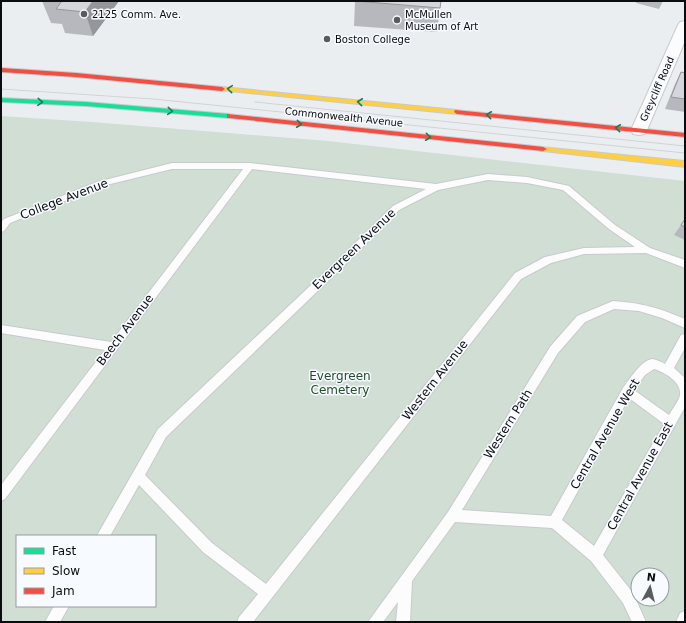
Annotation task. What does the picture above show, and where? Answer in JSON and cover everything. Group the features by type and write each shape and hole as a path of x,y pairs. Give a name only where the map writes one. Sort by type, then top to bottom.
{"main road":[{"name":"Commonwealth Avenue","path":"1,70 188,85 685,135"},
{"name":"Commonwealth Avenue","path":"1,100 86,104 210,114 685,164"}],"street":[{"name":"Greycliff Road","path":"638,130 685,25"}],"lane":[{"name":"College Avenue","path":"1,230 7,221 100,184 172,166 250,166 436,187"},
{"name":"Beech Avenue","path":"1,495 250,166"},
{"name":"Evergreen Avenue","path":"104,535 162,433 347,257 396,208 436,187 488,177 527,180 566,188 612,227 647,250"},
{"name":"Western Avenue","path":"244,622 518,276 548,260 584,251 647,250 685,264"},
{"name":"Western Path","path":"375,622 452,516 554,350 581,319 613,305 639,307 665,315 685,324"},
{"path":"1,329 113,346"},
{"path":"685,338 668,369 684,384 685,392"},
{"name":"Central Avenue West","path":"554,522 627,391 641,372 653,364 668,369"},
{"path":"627,391 670,422"},
{"name":"Central Avenue East","path":"596,556 685,397"},
{"path":"138,476 200,541 266,593"},
{"path":"452,516 554,522 596,556 628,598 638,622"},
{"path":"403,622 406,579"},
{"path":"52,622 61,607"},
{"path":"683,622 685,618"}],"green space":[{"name":"Evergreen Cemetery","path":"1,116 328,141 685,181 685,622 1,622"}],"building":[{"path":"62,1 93,1 85,12 56,9"},
{"path":"355,1 441,1 440,8"},
{"path":"681,72 685,73 685,99 671,97"},
{"path":"685,219 685,227 681,225"}],"tram line":[{"path":"1,89 153,99 685,153"},
{"path":"255,102 685,146"}],"traffic: fast":[{"path":"1,100 86,104 229,116"}],"traffic: slow":[{"path":"222,89 457,112"},
{"path":"543,149 685,164"}],"traffic: jam":[{"path":"1,70 76,75 222,89"},
{"path":"457,112 685,135"},
{"path":"229,116 543,149"}],"place":[{"name":"2125 Comm. Ave.","path":"84,14"},
{"name":"McMullen Museum of Art","path":"397,20"},
{"name":"Boston College","path":"327,39"}]}
